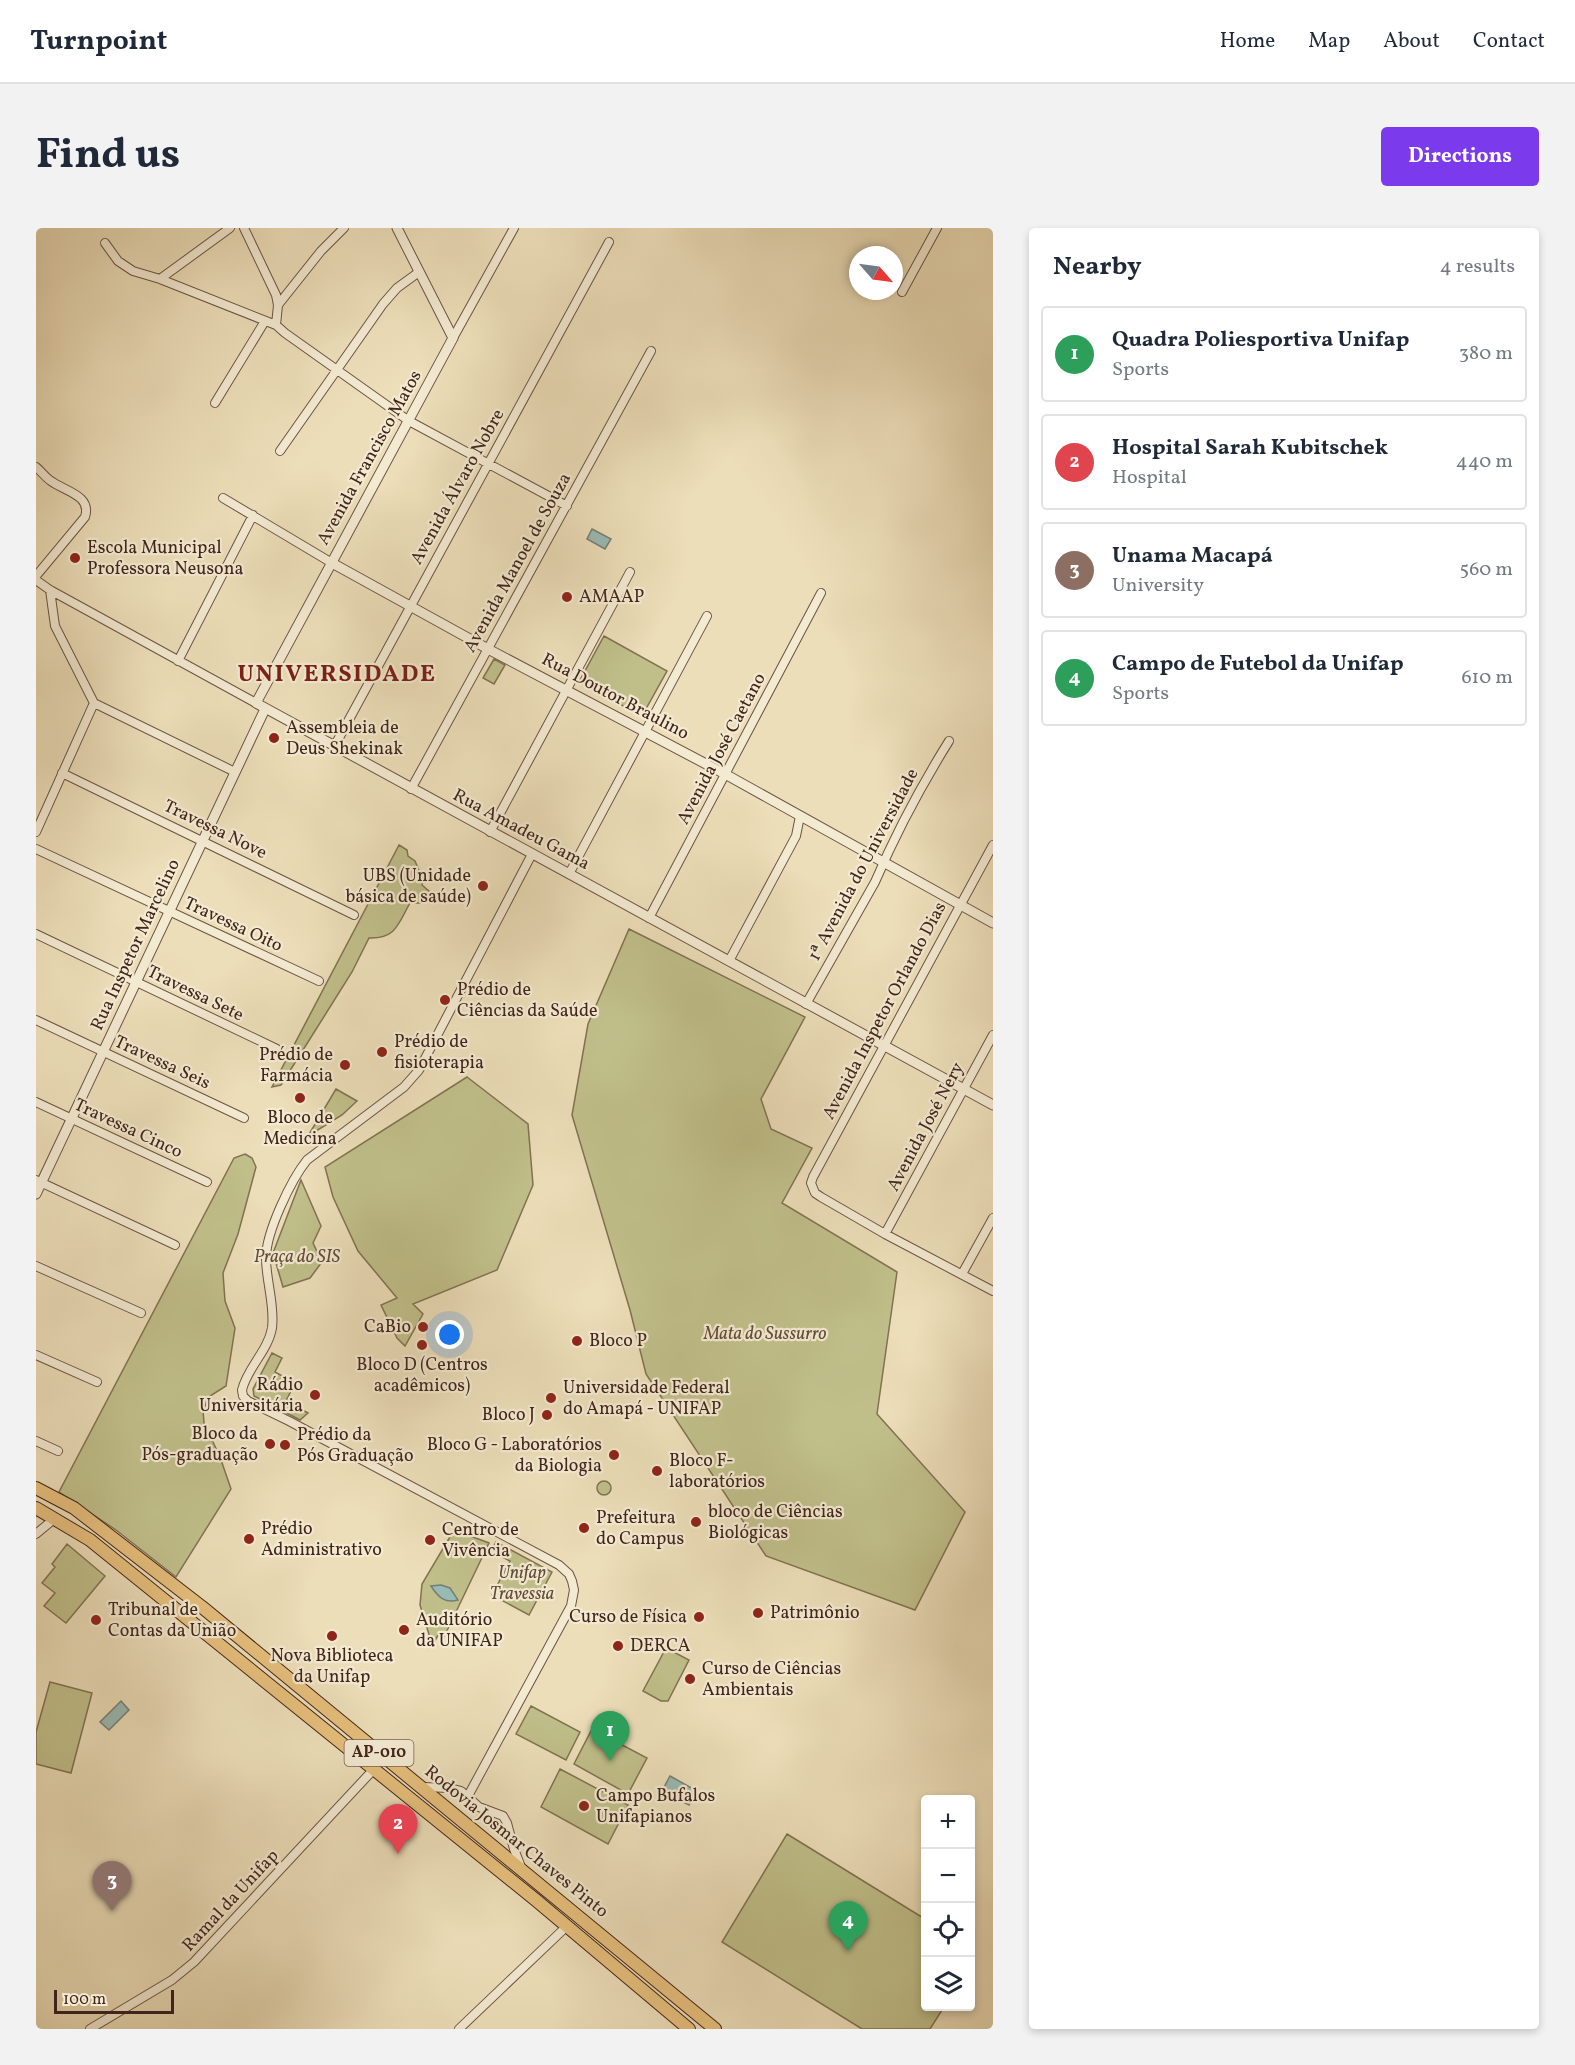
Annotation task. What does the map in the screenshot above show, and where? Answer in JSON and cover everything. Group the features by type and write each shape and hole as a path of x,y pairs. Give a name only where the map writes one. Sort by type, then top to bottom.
{"main road":[{"name":"Rodovia Josmar Chaves Pinto","path":"36,1488 74,1508 201,1606 715,2029"},
{"name":"Rodovia Josmar Chaves Pinto","path":"36,1508 90,1540 374,1769 689,2029"}],"street":[{"path":"160,279 230,228"},
{"path":"244,228 272,284 278,305 276,325"},
{"path":"278,305 321,251 344,228"},
{"path":"397,228 453,339"},
{"name":"Avenida Francisco Matos","path":"255,703 514,228"},
{"path":"903,289 937,228"},
{"name":"Avenida Álvaro Nobre","path":"333,747 609,242"},
{"path":"105,243 118,261 127,267 276,325 299,345 409,421 567,506"},
{"path":"280,451 393,292 419,272"},
{"path":"215,403 265,321"},
{"name":"Avenida Manoel de Souza","path":"411,789 651,351"},
{"path":"36,467 50,481 82,498 87,508 87,513 36,580"},
{"name":"Rua Doutor Braulino","path":"223,498 332,563 488,649 726,774 993,923"},
{"path":"178,661 253,515"},
{"path":"490,832 630,572"},
{"name":"Rua Amadeu Gama","path":"36,580 50,590 333,747 993,1105"},
{"path":"50,590 55,626 94,703 236,772"},
{"name":"Avenida José Caetano","path":"649,918 821,593"},
{"path":"569,874 707,616"},
{"path":"36,832 94,703"},
{"name":"Rua Inspetor Marcelino","path":"36,1194 39,1181 72,1119 266,709"},
{"name":"1ª Avenida do Universidade","path":"806,1004 875,882 882,863 949,741"},
{"name":"Travessa Nove","path":"62,773 354,915"},
{"path":"729,960 796,836 800,816"},
{"name":"Avenida Inspetor Orlando Dias","path":"885,1234 815,1193 813,1177 993,845"},
{"name":"Travessa Oito","path":"36,849 319,981"},
{"path":"468,1796 571,1606 574,1590 569,1574 559,1565 495,1530 248,1401 243,1396 242,1390 268,1342 272,1329 267,1251 285,1198 300,1169 307,1160 404,1087 419,1070 532,854"},
{"name":"Travessa Sete","path":"36,934 277,1049"},
{"name":"Travessa Seis","path":"36,1020 244,1118"},
{"name":"Avenida José Nery","path":"885,1234 993,1035"},
{"name":"Travessa Cinco","path":"36,1102 207,1182"},
{"path":"39,1181 175,1245"},
{"path":"962,1274 993,1218"},
{"path":"885,1234 993,1291"},
{"path":"36,1266 141,1313"},
{"path":"36,1354 97,1382"},
{"path":"36,1441 58,1451"},
{"path":"36,1534 54,1519"},
{"name":"Ramal da Unifap","path":"90,2029 172,1980 194,1962 374,1769"},
{"path":"420,1787 450,1788 468,1796 479,1807 503,1816 523,1871"},
{"path":"459,2029 566,1927"}],"green space":[{"path":"604,636 667,671 642,716 579,682"},
{"path":"494,659 505,665 494,684 483,678"},
{"path":"399,845 407,850 408,856 415,861 423,880 422,885 430,892 424,903 410,903 399,924 391,933 378,938 369,938 352,972 281,1085 272,1087"},
{"name":"Mata do Sussurro","path":"629,929 805,1017 761,1099 771,1129 812,1148 782,1203 897,1272 877,1414 965,1512 915,1610 766,1556 646,1374 630,1310 572,1115 588,1024"},
{"path":"467,1077 528,1124 533,1185 497,1270 413,1304 423,1314 405,1346 397,1338 381,1305 397,1298 358,1251 333,1197 325,1167"},
{"path":"336,1089 357,1101 342,1115 308,1136"},
{"path":"245,1154 252,1158 256,1167 238,1234 223,1273 225,1301 235,1328 226,1386 210,1396 203,1410 204,1423 220,1457 231,1489 176,1577 116,1530 59,1492 234,1158"},
{"name":"Praça do SIS","path":"301,1180 321,1226 313,1243 322,1262 310,1278 283,1287 273,1253"},
{"path":"272,1353 282,1358 275,1372 295,1383 286,1401 308,1413 300,1420 254,1396 253,1389"},
{"path":"604,1481 609,1483 611,1488 609,1493 604,1495 599,1493 597,1488 599,1483"},
{"path":"454,1530 489,1543 443,1639 440,1632 434,1642 431,1641 420,1605 422,1584"},
{"name":"Unifap Travessia","path":"496,1542 552,1572 529,1615 492,1595 510,1561 491,1551"},
{"path":"67,1544 105,1576 66,1623 44,1606 55,1593 42,1583 55,1567 52,1564"},
{"path":"666,1648 689,1660 668,1701 661,1701 643,1691"},
{"path":"50,1682 92,1693 71,1773 36,1764 36,1732"},
{"path":"531,1706 580,1732 566,1760 516,1734"},
{"path":"592,1729 647,1758 628,1794 574,1764"},
{"name":"Campo Bufalos Unifapianos","path":"560,1769 628,1805 608,1844 541,1807"},
{"path":"787,1834 921,1917 921,2011 941,2011 930,2029 862,2029 722,1942"}],"water":[{"path":"592,529 611,539 605,549 587,539"},
{"path":"441,1585 450,1588 458,1600 442,1599 431,1586"},
{"path":"121,1701 129,1710 109,1730 100,1722"},
{"path":"670,1776 697,1791 689,1805 662,1791"}],"place":[{"name":"Escola Municipal Professora Neusona","path":"75,558"},
{"name":"AMAAP","path":"567,597"},
{"name":"Assembleia de Deus Shekinak","path":"274,738"},
{"name":"UBS (Unidade básica de saúde)","path":"483,886"},
{"name":"Prédio de Ciências da Saúde","path":"445,1000"},
{"name":"Prédio de fisioterapia","path":"382,1052"},
{"name":"Prédio de Farmácia","path":"345,1065"},
{"name":"Bloco de Medicina","path":"300,1098"},
{"name":"CaBio","path":"423,1327"},
{"name":"Bloco P","path":"577,1341"},
{"name":"Bloco D (Centros acadêmicos)","path":"422,1345"},
{"name":"Rádio Universitária","path":"315,1395"},
{"name":"Universidade Federal do Amapá - UNIFAP","path":"551,1398"},
{"name":"Bloco J","path":"547,1415"},
{"name":"Bloco da Pós-graduação","path":"270,1444"},
{"name":"Prédio da Pós Graduação","path":"285,1445"},
{"name":"Bloco G - Laboratórios da Biologia","path":"614,1455"},
{"name":"Bloco F- laboratórios","path":"657,1471"},
{"name":"bloco de Ciências Biológicas","path":"696,1522"},
{"name":"Prefeitura do Campus","path":"584,1528"},
{"name":"Prédio Administrativo","path":"249,1539"},
{"name":"Centro de Vivência","path":"430,1540"},
{"name":"Patrimônio","path":"758,1613"},
{"name":"Curso de Física","path":"699,1617"},
{"name":"Tribunal de Contas da União","path":"96,1620"},
{"name":"Auditório da UNIFAP","path":"404,1630"},
{"name":"Nova Biblioteca da Unifap","path":"332,1636"},
{"name":"DERCA","path":"618,1646"},
{"name":"Curso de Ciências Ambientais","path":"690,1679"},
{"name":"Quadra Poliesportiva Unifap","path":"610,1761"},
{"name":"Campo Bufalos Unifapianos","path":"584,1806"},
{"name":"Hospital Sarah Kubitschek","path":"398,1854"},
{"name":"Unama Macapá","path":"112,1911"},
{"name":"Campo de Futebol da Unifap","path":"848,1951"}],"district":[{"name":"UNIVERSIDADE","path":"337,675"}]}
